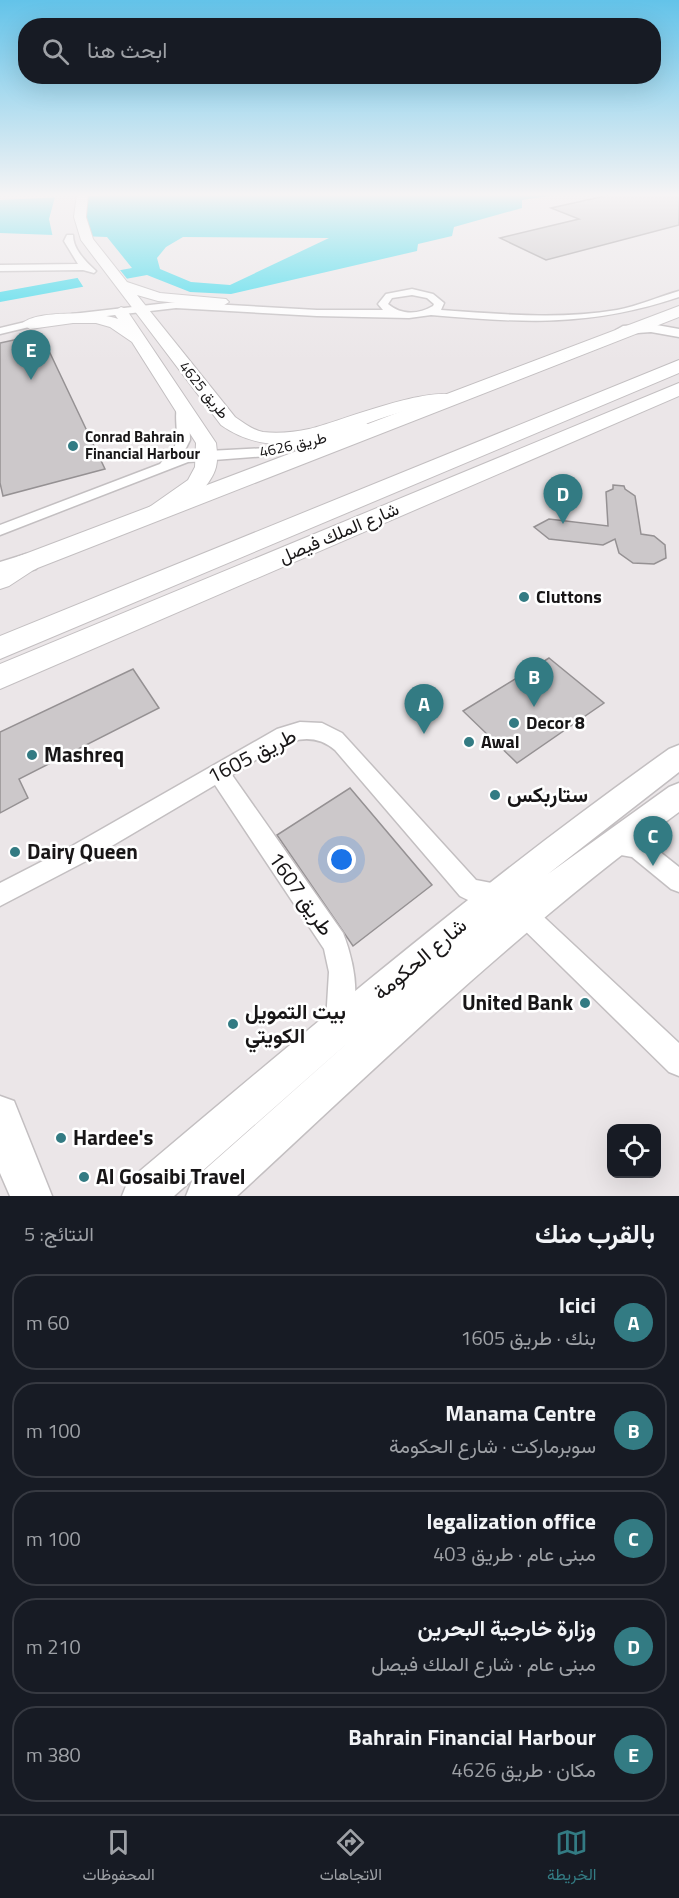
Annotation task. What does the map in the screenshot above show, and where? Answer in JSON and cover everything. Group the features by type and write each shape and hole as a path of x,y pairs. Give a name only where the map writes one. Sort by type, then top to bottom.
{"highway":[{"path":"0,571 116,529 387,422 451,400 623,330 679,311"},
{"name":"شارع الملك فيصل","path":"0,648 679,366"},
{"name":"شارع الملك فيصل","path":"0,677 679,389"},
{"path":"0,580 26,562"}],"main road":[{"name":"طريق 4625","path":"76,250 90,271"},
{"name":"طريق 4625","path":"93,250 147,334 183,407 203,435 208,455"},
{"path":"123,297 158,297 220,302"},
{"path":"30,324 82,319 103,320 147,334 155,315 176,305"},
{"path":"623,330 651,328 679,333"},
{"name":"طريق 4625","path":"147,334 228,421 240,431 253,437 290,438 397,407 451,400"},
{"path":"652,401 679,396"},
{"path":"116,529 179,499 195,488 206,469 208,455"},
{"name":"شارع الحكومة","path":"207,1196 511,903 679,757"},
{"name":"شارع الحكومة","path":"143,1196 337,1028 511,903 608,845 679,796"},
{"path":"0,1115 13,1156 31,1196"}],"street":[{"path":"61,260 71,254 71,250"},
{"path":"0,263 61,260 90,271"},
{"path":"0,268 90,271"},
{"path":"0,331 123,297 321,308 384,301 394,294 412,292 430,296 439,303 486,314 571,315 620,308 679,292"},
{"path":"123,297 176,305 317,313 430,312 503,318 582,317 625,311 679,292"},
{"path":"384,301 385,306 398,313"},
{"path":"430,312 437,308 439,303"},
{"path":"164,467 175,457 183,441 185,434 180,416 183,407"},
{"name":"طريق 4626","path":"0,530 164,467 208,455 267,452 387,422"},
{"name":"طريق 1605","path":"0,895 80,853 218,772 298,729 327,732 342,744 420,830 460,881 478,893 511,903"},
{"name":"طريق 1607","path":"218,772 334,942 341,960 343,982 337,1028"},
{"path":"608,845 637,847 679,881"},
{"path":"511,903 679,1062"}],"water":[{"path":"117,250 164,250 157,258 160,269 191,282 230,285 304,250 417,250 231,294 190,292 147,275 0,302 0,292 132,268"}],"pier":[{"path":"120,270 128,280 84,288 77,277"}],"building":[{"path":"525,250 585,250 546,260"},
{"path":"41,334 105,469 3,496 0,483 0,343"},
{"path":"613,485 624,486 635,496 641,534 654,536 665,545 666,558 654,564 633,563 619,553 615,539 603,545 549,539 534,527 549,519 608,526 606,492 613,489"},
{"path":"549,658 604,703 517,763 463,711"},
{"name":"Mashreq","path":"133,669 159,708 19,779 28,798 0,813 0,732"},
{"path":"350,788 432,885 353,946 277,835"}],"place":[{"name":"Bahrain Financial Harbour","path":"31,380"},
{"name":"Conrad Bahrain Financial Harbour","path":"73,446"},
{"name":"وزارة خارجية البحرين","path":"563,524"},
{"name":"Cluttons","path":"524,597"},
{"name":"Manama Centre","path":"534,707"},
{"name":"Decor 8","path":"514,723"},
{"name":"Icici","path":"424,734"},
{"name":"Awal","path":"469,742"},
{"name":"Mashreq","path":"32,755"},
{"name":"ستاربكس","path":"495,795"},
{"name":"Dairy Queen","path":"15,852"},
{"name":"legalization office","path":"653,866"},
{"name":"United Bank","path":"585,1003"},
{"name":"بيت التمويل الكويتي","path":"233,1024"},
{"name":"Hardee's","path":"61,1138"},
{"name":"Al Gosaibi Travel","path":"84,1177"}]}
